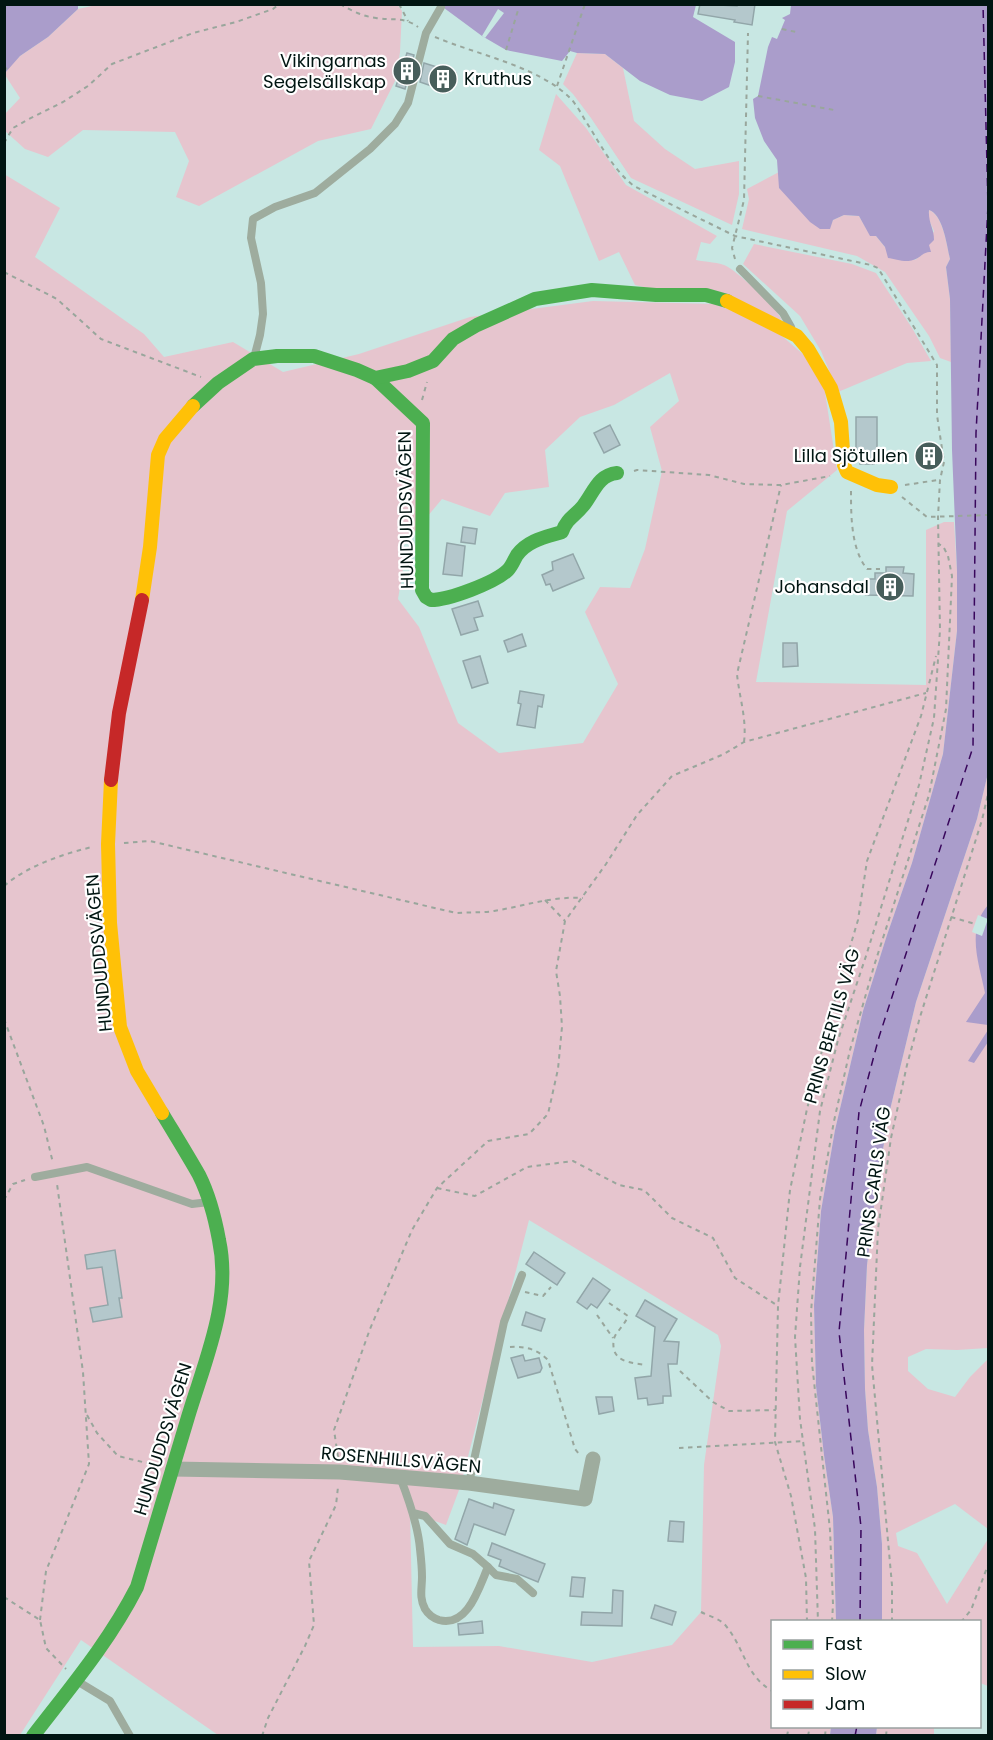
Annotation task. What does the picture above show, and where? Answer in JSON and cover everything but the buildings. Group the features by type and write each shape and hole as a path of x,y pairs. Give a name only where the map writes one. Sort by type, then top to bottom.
{"street":[{"path":"375,378 408,371 433,361 453,339 477,325 535,299 592,290 656,295 706,295 732,302 797,336 808,349 831,388 841,422 844,465 851,475 891,488"},
{"name":"HUNDUDDSVÄGEN","path":"33,1736 125,1611 144,1567 193,1398 217,1325 221,1294 220,1242 210,1202 199,1176 137,1071 120,1027 110,923 108,844 110,784 119,713 144,590 158,455 165,439 192,406 218,383 253,359 314,356 357,369 375,378 423,423 422,590 425,597 433,602 495,580 508,570 518,553 534,540 562,532 565,523 583,506 593,489 608,474 617,472"},
{"name":"ROSENHILLSVÄGEN","path":"173,1469 340,1472 469,1484 585,1499 593,1460"}],"lane":[{"path":"253,359 263,314 261,282 251,238 253,219 275,207 315,193 370,149 395,124 408,103 426,33 441,7"},
{"path":"740,269 783,313 797,336"},
{"path":"35,1177 87,1167 192,1204 210,1202"},
{"path":"469,1484 504,1322 522,1275"},
{"path":"400,1477 413,1513 420,1546 422,1575 420,1593 425,1608 433,1618 444,1621 457,1619 471,1605 488,1567"},
{"path":"413,1513 425,1515 450,1544 473,1554 496,1575 517,1580 532,1593"},
{"path":"76,1680 110,1701 130,1736"}],"path":[{"path":"4,143 13,128 88,86 112,64 193,33 236,22 273,9 279,4"},
{"path":"340,4 357,14 377,19 408,21"},
{"path":"399,4 408,21"},
{"path":"556,86 585,4"},
{"path":"506,50 519,7"},
{"name":"PRINS BERTILS VÄG","path":"408,21 426,33 540,76 556,86 574,102 623,177 634,186 735,236 878,268 936,365 937,415 944,462 940,480 938,517 939,630 934,718 919,785 838,1040 820,1112 800,1267 795,1336 800,1419 815,1529 818,1620"},
{"path":"782,29 796,32"},
{"path":"740,269 732,248 744,200 748,33"},
{"path":"758,96 834,110"},
{"path":"4,272 57,299 101,339 218,383"},
{"path":"423,423 422,401 433,361"},
{"path":"617,472 624,475 636,470 709,475 744,484 781,485 851,475 851,506 861,561 867,568 880,569"},
{"path":"891,488 940,480"},
{"path":"744,742 746,730 737,674 781,485"},
{"path":"891,488 927,517 988,515"},
{"path":"832,1620 830,1530 812,1363 811,1312 820,1199 850,1050 928,795 946,709 952,576 948,556 943,546 938,544"},
{"path":"807,1620 806,1578 800,1543 791,1496 775,1442 778,1306 790,1190 807,1109 858,920 867,861 921,716 938,650"},
{"path":"262,1736 268,1718 314,1625 309,1561 336,1505 340,1472 334,1430 370,1329 412,1230 437,1188 488,1141 529,1134 548,1114 558,1069 562,1027 556,971 565,921 583,898 637,815 672,776 724,754 744,742 926,693"},
{"name":"PRINS CARLS VÄG","path":"892,1620 892,1585 872,1365 878,1229 891,1138 907,1065 988,794"},
{"path":"4,886 18,874 74,851 108,844 150,841 456,913 493,911 568,897 583,898"},
{"path":"545,900 565,921"},
{"path":"951,918 975,924"},
{"path":"4,1019 44,1126 56,1173 83,1372 89,1464 46,1571 40,1620 46,1647 76,1680"},
{"path":"437,1188 475,1196 527,1167 573,1161 619,1185 644,1190 672,1218 713,1238 735,1278 778,1306"},
{"path":"4,1200 13,1184 35,1177"},
{"path":"517,1289 543,1296 551,1287"},
{"path":"609,1303 628,1316 614,1338 613,1347 616,1356 622,1360 646,1365"},
{"path":"597,1315 614,1338"},
{"path":"498,1348 513,1346 529,1348 540,1352 548,1360 575,1449 581,1457 593,1460"},
{"path":"680,1371 713,1402 729,1411 776,1410"},
{"path":"86,1412 97,1432 118,1456 173,1469"},
{"path":"679,1449 803,1441"},
{"path":"963,1620 971,1610 988,1565"},
{"path":"4,1597 40,1620"},
{"path":"701,1612 725,1624 750,1671 761,1684 771,1690"}],"shaded area":[{"path":"5,4 78,5 78,9 48,37 20,56 5,73"},
{"path":"101,4 397,4 402,11 396,79 371,129 318,141 199,206 176,197 189,161 175,132 83,130 48,157 25,149 5,131 4,115 20,98 5,75 7,69 20,56 48,37 78,9"},
{"path":"440,5 696,5 693,17 735,42 735,62 729,87 702,101 670,95 640,81 605,54 570,51 562,61 506,50 482,36"},
{"path":"791,5 988,5 988,773 977,819 916,1002 889,1114 876,1190 867,1265 864,1330 868,1430 877,1487 882,1544 882,1620 836,1620 833,1517 816,1386 814,1305 821,1211 835,1130 863,1011 912,863 943,754 957,631 950,299 946,267 950,259 941,224 934,213 929,210 934,240 929,245 931,252 910,261 900,260 888,258 885,247 876,236 870,236 859,216 844,215 833,220 830,229 820,229 810,222 779,188 777,160 764,141 755,118 753,99 758,96 772,37 777,39 785,20 782,18 790,14"},
{"path":"577,53 605,54 623,68 634,121 665,149 695,169 739,161 739,194 732,225 631,178 591,118 563,84"},
{"path":"556,94 586,128 626,185 717,236 710,244 701,242 696,260 721,264 734,271 766,300 782,320 635,285 619,252 599,261 560,166 539,150"},
{"path":"779,172 779,188 829,229 833,220 844,215 859,216 870,235 876,236 885,247 915,260 925,252 934,231 929,220 929,210 934,213 944,231 950,259 946,267 950,299 951,362 940,358 929,336 885,272 857,256 742,229 749,199 747,189"},
{"path":"4,174 60,208 35,257 144,334 164,357 233,342 283,372 359,354 470,317 593,301 716,304 767,323 805,356 824,386 837,470 787,511 756,682 926,685 926,530 944,522 954,522 957,571 957,631 943,754 912,863 863,1011 835,1130 821,1211 814,1305 816,1386 833,1517 836,1620 771,1620 771,1728 831,1728 830,1735 218,1735 81,1640 20,1735 5,1735","holes":["670,373 679,401 650,427 662,471 645,549 630,588 600,587 585,612 618,684 583,743 499,753 458,723 419,627 398,599 403,569 401,548 442,499 490,516 505,493 549,487 545,450 580,417 614,405","529,1220 718,1335 721,1346 704,1465 701,1612 672,1645 592,1662 499,1646 413,1647 410,1512 446,1525 459,1490 457,1476 463,1476"]},
{"path":"754,244 852,264 876,273 931,361 907,363 838,392 821,351 800,316 743,264"},
{"path":"988,773 988,1348 926,1349 908,1357 908,1371 928,1389 955,1397 988,1359 988,1529 955,1504 896,1533 898,1546 917,1553 947,1604 988,1539 988,1686 981,1683 981,1620 882,1620 882,1544 877,1487 868,1430 864,1330 867,1265 876,1190 889,1114 916,1002 977,819"},
{"path":"988,905 988,1025 966,1022 985,993 976,936 977,925"},
{"path":"988,1030 988,1042 974,1063 968,1061"},
{"path":"831,1728 877,1728 876,1735 830,1735"},
{"path":"877,1728 934,1728 934,1735 876,1736"}],"pier":[{"path":"498,9 504,13 485,38 482,36"},
{"path":"978,915 988,919 982,936 972,932"}],"ferry route":[{"path":"860,1620 861,1527 839,1332 859,1112 879,1037 973,747 976,433 988,206 983,4"},
{"path":"855,1736 857,1728"}],"traffic: fast":[{"path":"193,406 218,383 253,359 277,356 314,356 375,378 408,371 433,361 453,339 477,325 535,299 592,290 656,295 706,295 727,301"},
{"path":"375,378 423,423 422,590 431,600 471,590 502,575 526,546 562,532 566,523 583,506 597,485 605,477 617,473"},
{"path":"33,1736 102,1646 137,1587 215,1330 222,1285 222,1263 211,1207 199,1175 162,1113"}],"traffic: slow":[{"path":"727,301 797,336 808,349 831,388 841,422 844,465 847,472 877,485 891,487"},
{"path":"142,600 150,547 158,455 165,439 193,406"},
{"path":"111,780 108,844 110,923 120,1027 137,1071 162,1113"}],"traffic: jam":[{"path":"111,780 119,713 142,600"}],"place":[{"name":"Vikingarnas Segelsällskap","path":"407,71"},
{"name":"Kruthus","path":"443,79"},
{"name":"Lilla Sjötullen","path":"929,456"},
{"name":"Johansdal","path":"890,587"}]}
